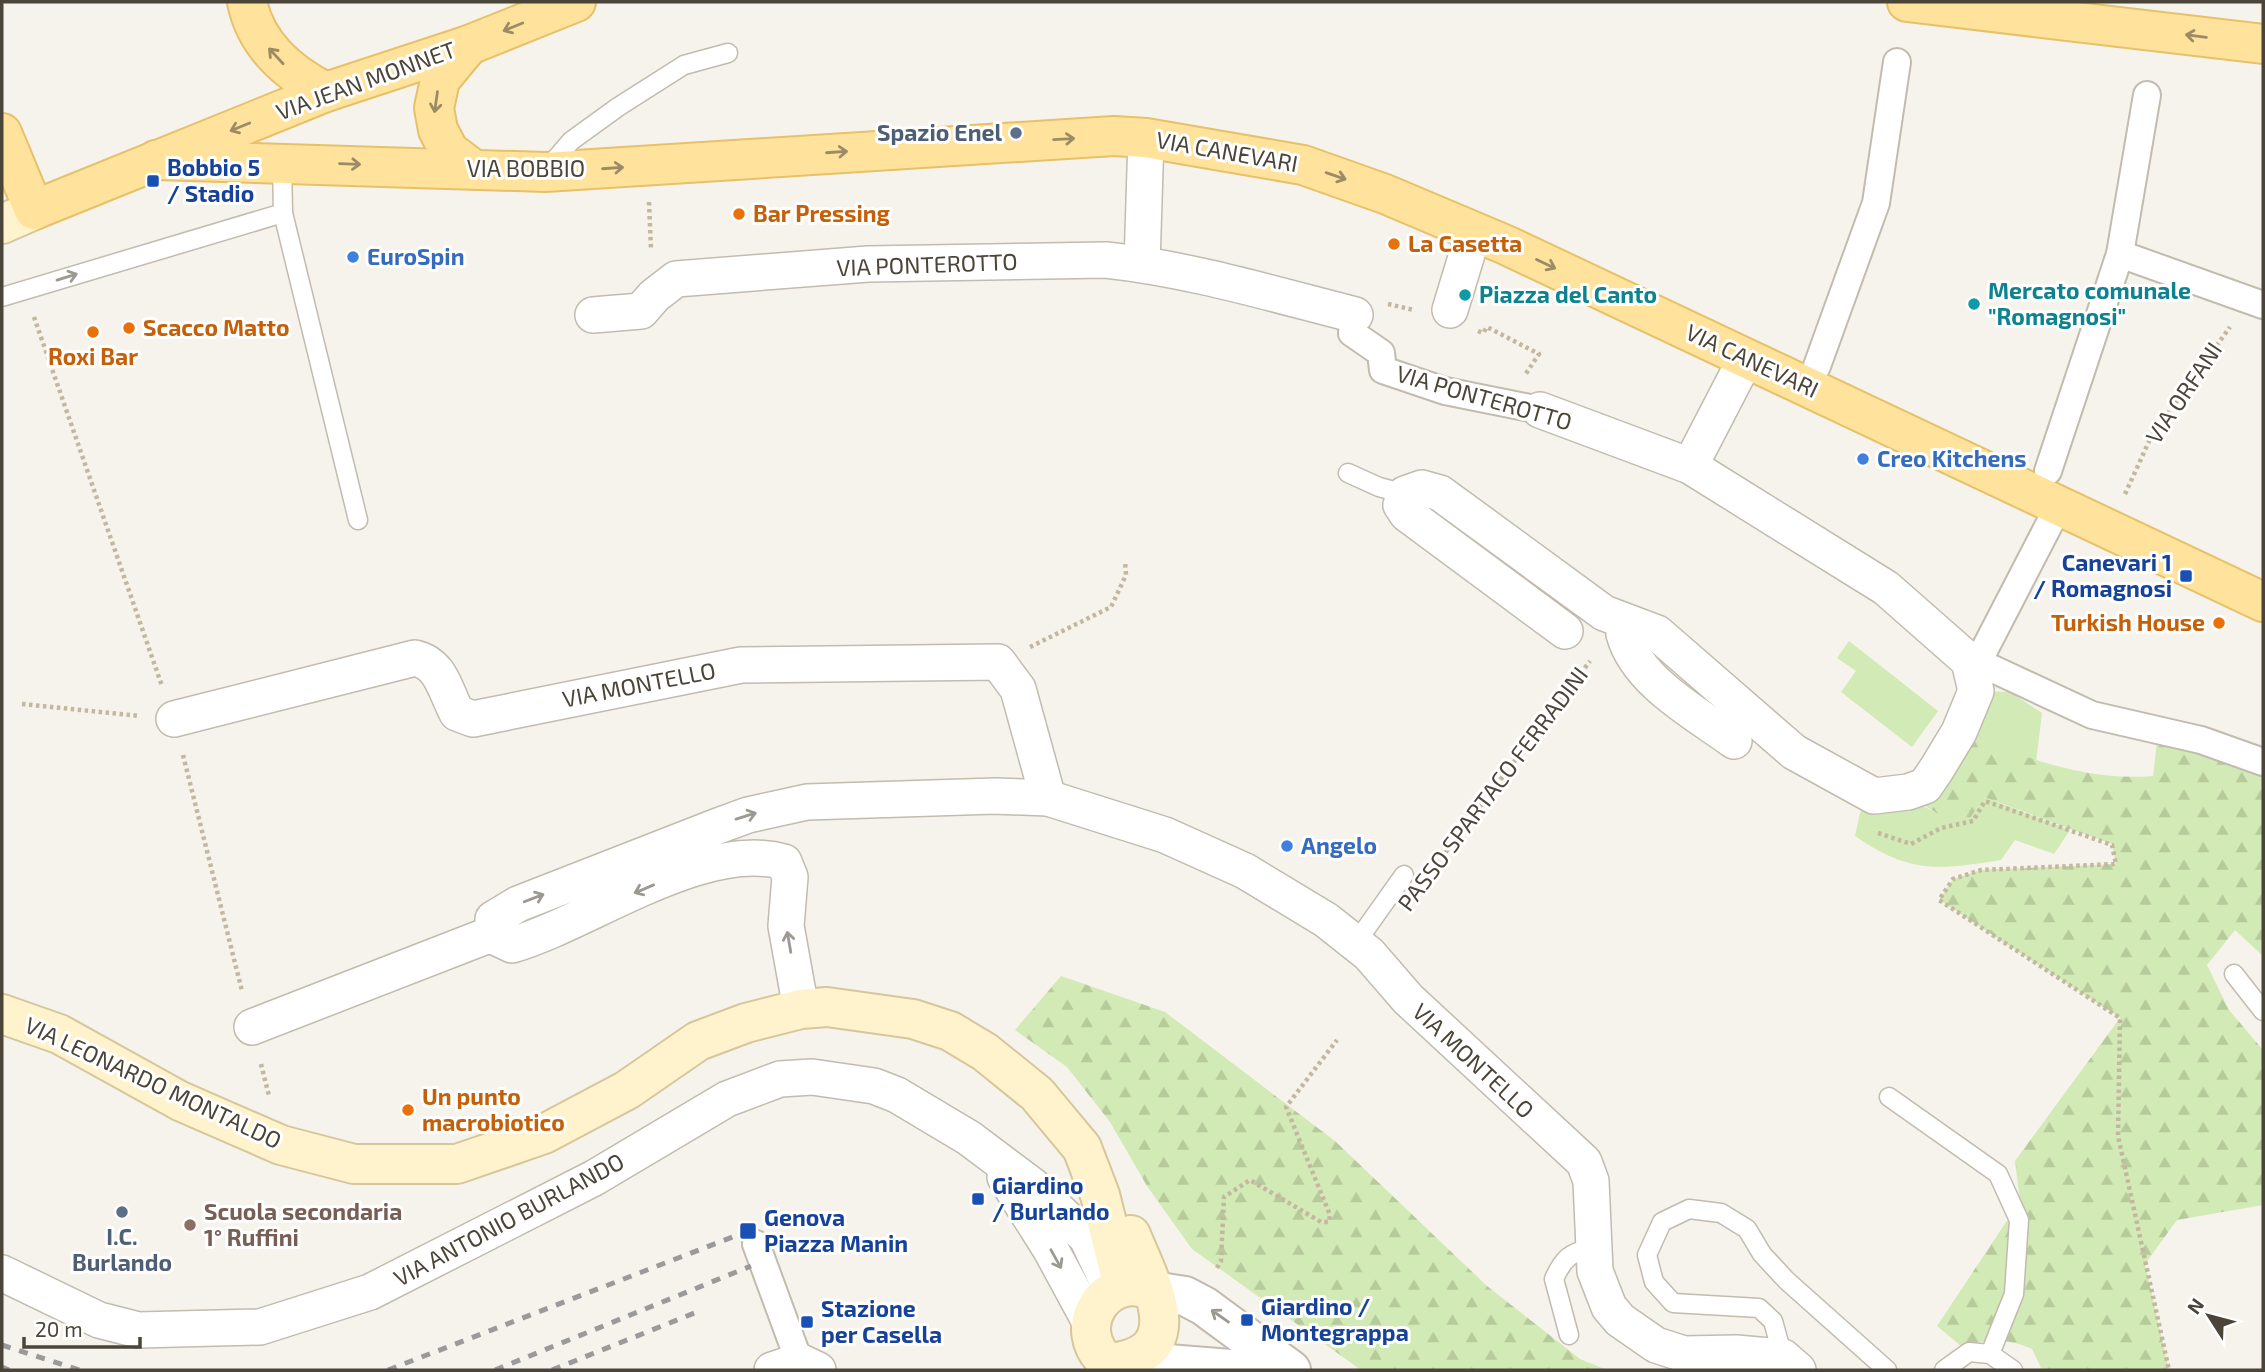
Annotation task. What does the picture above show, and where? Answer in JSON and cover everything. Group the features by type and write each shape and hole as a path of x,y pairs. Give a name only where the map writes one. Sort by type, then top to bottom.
{"main road":[{"path":"247,2 250,17 272,55 303,81 326,93"},
{"name":"VIA JEAN MONNET","path":"156,160 326,93 469,44 576,2"},
{"path":"1907,2 2263,44"},
{"path":"469,44 440,80 433,108 438,130 449,151 473,169"},
{"path":"2,133 18,217"},
{"name":"VIA CANEVARI","path":"769,156 1102,137 1146,138 1303,165 1385,194 1475,231 2263,601"},
{"name":"VIA BOBBIO","path":"18,217 156,160 545,172 769,156"},
{"name":"VIA LEONARDO MONTALDO","path":"2,1014 59,1034 180,1101 281,1145 354,1164 457,1164 544,1134 627,1090 698,1041 746,1023 800,1009 861,1010 913,1019 950,1031 985,1052 1037,1094 1082,1148 1121,1209 1143,1291"},
{"path":"1143,1291 1160,1304 1160,1324 1155,1338 1113,1365 1097,1354 1090,1322 1099,1305 1143,1291"}],"street":[{"path":"1817,366 1876,203 1898,62"},
{"path":"2048,471 2120,254 2147,95"},
{"path":"1143,264 1146,138"},
{"path":"1450,310 1475,231"},
{"path":"2120,254 2256,303"},
{"name":"VIA PONTEROTTO","path":"593,315 641,311 654,296 676,279 868,264 1106,260 1143,264 1354,315 1352,333 1381,353 1383,370 1445,391 1540,410 1690,466 1886,588 1973,662 2092,715 2201,740 2263,762"},
{"path":"1690,466 1746,358"},
{"path":"1405,494 1422,488 1440,493 1626,629 1657,633 1794,751 1874,796 1908,792 1925,786 1936,771 1959,732 1976,691 1973,662 2053,517"},
{"name":"PASSO SPARTACO FERRADINI","path":"1405,494 1401,505 1407,514 1565,631"},
{"path":"1626,629 1628,650 1658,684 1734,741"},
{"name":"VIA MONTELLO","path":"174,719 415,659 426,661 436,669 457,713 473,719 741,665 998,662"},
{"path":"998,662 1018,689 1048,798"},
{"name":"VIA MONTELLO","path":"494,933 493,919 508,909 748,815 807,802 995,796 1048,798 1206,851 1326,920 1369,954 1408,999 1584,1162 1591,1181 1595,1271 1609,1307 1630,1329 1656,1345 1684,1354 1736,1353 1791,1364"},
{"path":"251,1027 494,933 500,942 512,945 682,873 746,856 783,862 790,877 786,926 800,1009"},
{"name":"VIA ANTONIO BURLANDO","path":"2,1272 99,1320 138,1329 260,1327 370,1292 594,1178 727,1099 780,1079 812,1077 874,1086 897,1095 969,1138 994,1160"},
{"path":"994,1160 1033,1186 1143,1291 1214,1313 1291,1370"},
{"path":"994,1160 1051,1251 1090,1322"},
{"path":"756,1244 796,1367"},
{"path":"1113,1365 1243,1370"}],"lane":[{"path":"545,172 570,141 618,107 684,65 728,53"},
{"path":"282,162 283,213 358,520"},
{"path":"2,297 283,213"},
{"path":"1348,473 1379,487 1405,494"},
{"path":"1356,944 1404,875"},
{"path":"2234,974 2263,1012"},
{"path":"1889,1097 1998,1174 2019,1220 2014,1294 1990,1354"},
{"path":"1791,1364 1773,1321 1759,1308 1673,1303 1654,1282 1647,1255 1662,1222 1689,1209 1721,1213 1747,1229 1762,1254 1786,1280 1887,1370"},
{"path":"1569,1335 1554,1279 1562,1261 1575,1251 1592,1248"},
{"path":"1944,1370 1969,1352 1990,1354 2013,1370"}],"path":[{"path":"647,166 654,296"},
{"name":"VIA ORFANI","path":"2109,530 2151,437 2256,303"},
{"path":"998,662 1111,607 1126,575 1125,561"},
{"name":"PASSO SPARTACO FERRADINI","path":"1427,877 1599,648 1626,629"},
{"path":"22,704 174,719"},
{"path":"1873,829 1882,837 1910,844 1941,828 1973,821 1985,801 2112,845 2116,864 1981,870 1953,879 1939,900 2120,1018 2118,1136 2169,1370"},
{"path":"1216,1270 1221,1261 1224,1198 1250,1180 1321,1222 1329,1222 1330,1215 1286,1107 1337,1040"}],"green space":[{"path":"1849,641 1938,711 1912,747 1841,692 1856,671 1837,658"},
{"path":"1976,691 2010,692 2042,713 2036,762 1959,732"},
{"path":"1959,732 2054,765 2103,775 2153,776 2158,732 2263,762 2263,956 2235,930 2207,965 2229,1010 2263,1050 2263,1205 2177,1220 2145,1264 2169,1370 2042,1370 2032,1349 1997,1341 1961,1346 1937,1326 2020,1201 2015,1161 2120,1018 1939,900 1953,879 1981,870 2116,864 2112,844 1984,797 1970,818 1938,814 1914,799"},
{"path":"1984,797 2070,830 2054,854 2015,840 2001,860 1942,867 1909,863 1892,857 1855,836 1860,813 1866,802 1921,805 1938,814"},
{"path":"1061,976 1165,1012 1335,1141 1487,1286 1580,1359 1607,1370 1361,1370 1192,1249 1147,1186 1110,1122 1067,1067 1015,1030"}],"railway":[{"path":"388,1370 748,1231"},
{"path":"495,1370 751,1266"},
{"path":"552,1370 702,1310"},
{"path":"2,1345 79,1370"},
{"path":"2,1367 9,1370"}],"place":[{"name":"Spazio Enel","path":"1016,133"},
{"name":"Bobbio 5 / Stadio","path":"153,181"},
{"name":"Bar Pressing","path":"739,214"},
{"name":"La Casetta","path":"1394,244"},
{"name":"EuroSpin","path":"353,257"},
{"name":"Piazza del Canto","path":"1465,295"},
{"name":"Mercato comunale \"Romagnosi\"","path":"1974,304"},
{"name":"Scacco Matto","path":"129,328"},
{"name":"Roxi Bar","path":"93,332"},
{"name":"Creo Kitchens","path":"1863,459"},
{"name":"Canevari 1 / Romagnosi","path":"2186,576"},
{"name":"Turkish House","path":"2219,623"},
{"name":"Angelo","path":"1287,846"},
{"name":"Un punto macrobiotico","path":"408,1110"},
{"name":"Giardino / Burlando","path":"978,1199"},
{"name":"I.C. Burlando","path":"122,1212"},
{"name":"Scuola secondaria 1° Ruffini","path":"190,1225"},
{"name":"Genova Piazza Manin","path":"748,1231"},
{"name":"Giardino / Montegrappa","path":"1247,1320"},
{"name":"Stazione per Casella","path":"807,1322"}]}
